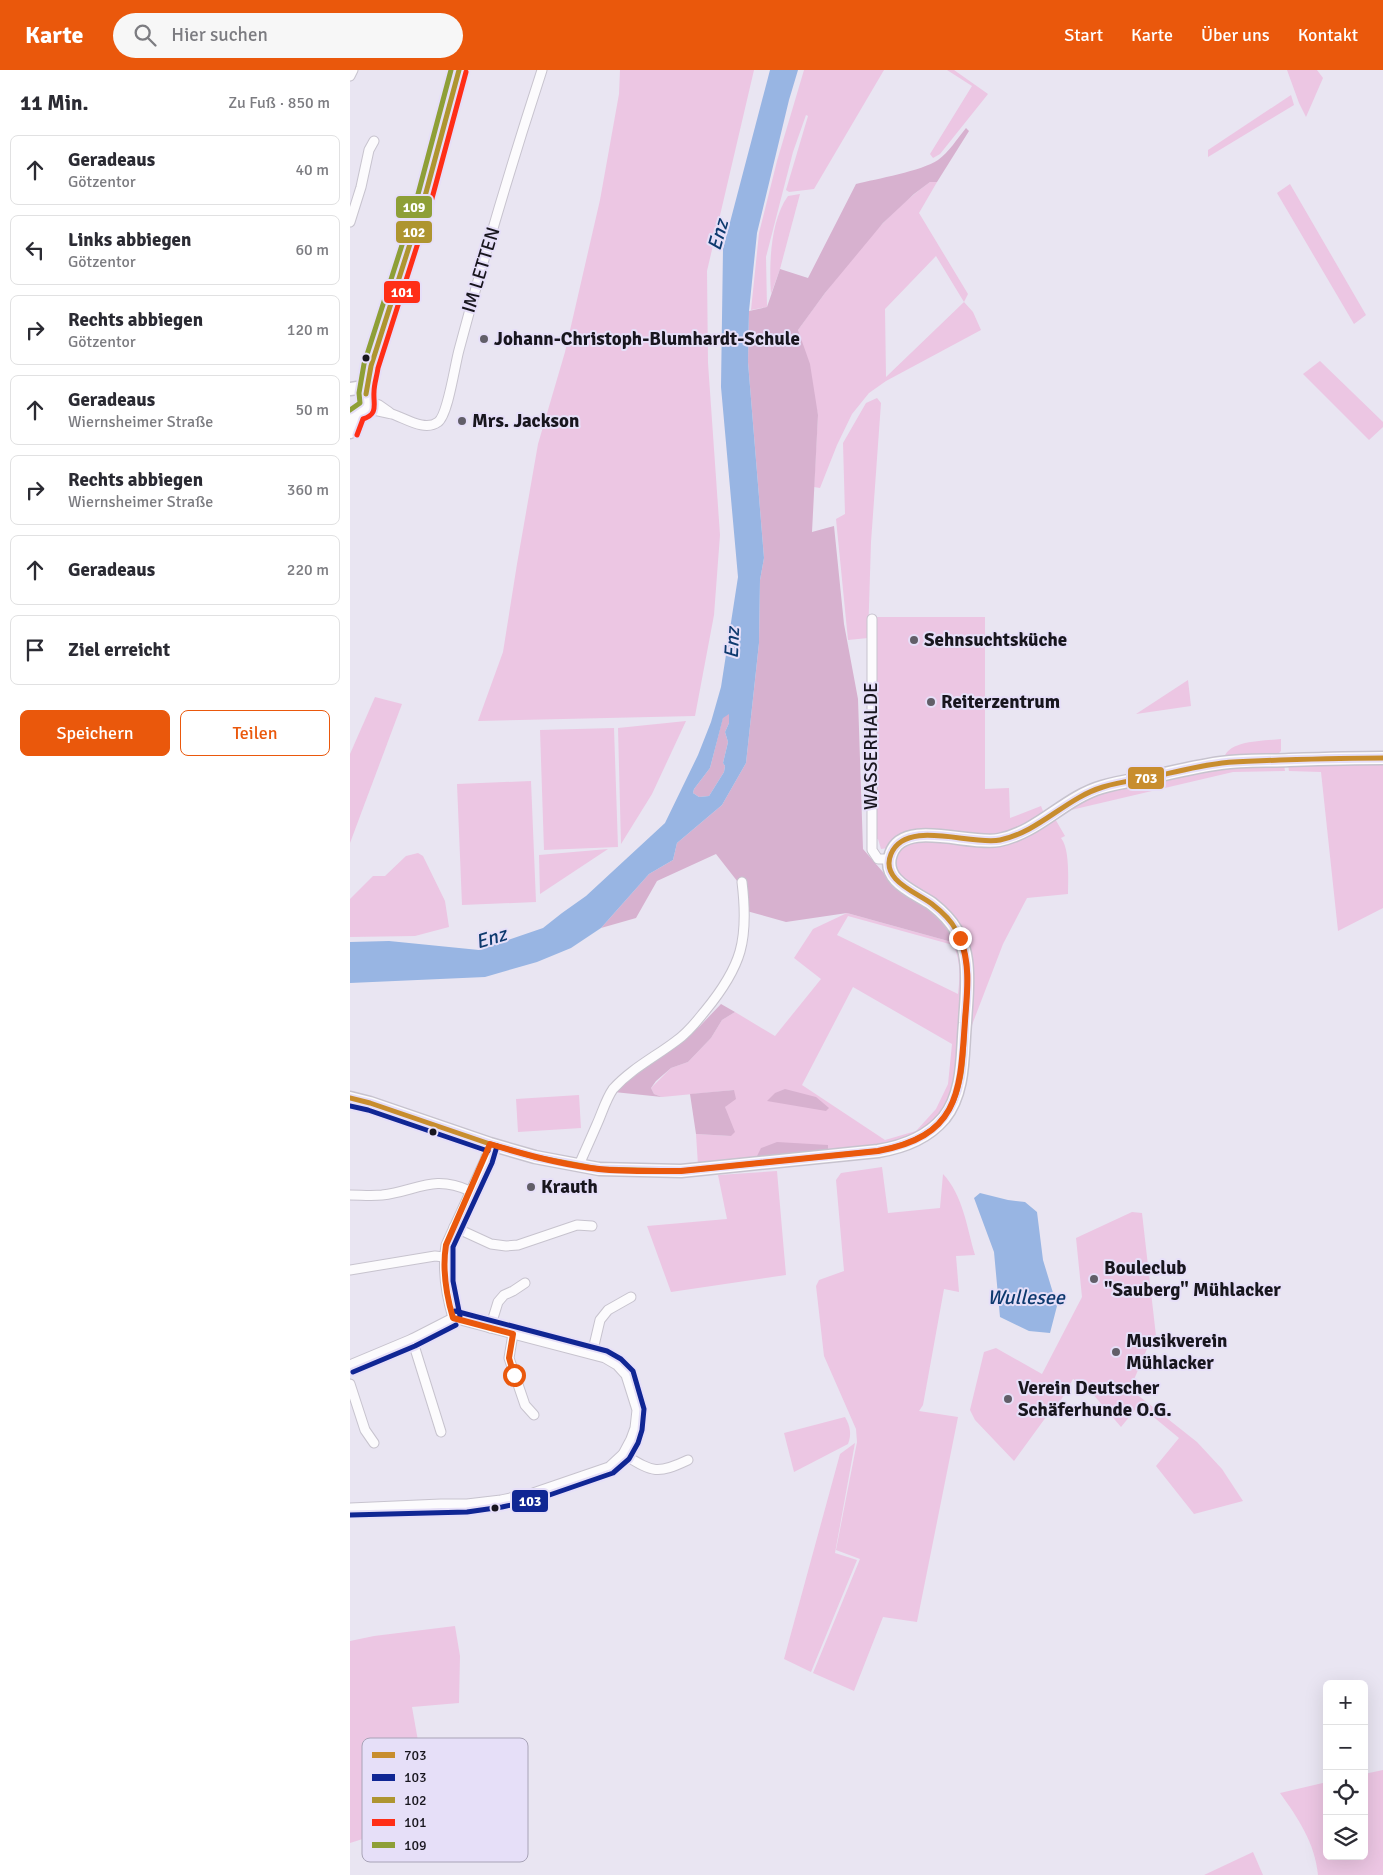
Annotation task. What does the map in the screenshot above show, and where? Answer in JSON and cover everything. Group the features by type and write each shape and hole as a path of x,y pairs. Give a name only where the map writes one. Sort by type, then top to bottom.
{"main road":[{"path":"350,432 424,200 459,70"},
{"path":"350,1098 534,1157 599,1169 681,1171 896,1148 915,1141 931,1131 951,1108 960,1078 968,977 964,949 953,925 933,905 894,879 890,870 889,859 894,847 910,836 931,835 984,841 1009,838 1030,829 1081,796 1100,788 1222,763 1383,758"}],"street":[{"path":"350,76 353,70"},
{"name":"IM LETTEN","path":"359,401 420,425 430,425 438,422 443,417 469,311 542,70"},
{"path":"350,222 361,187 369,150 374,141"},
{"name":"WASSERHALDE","path":"872,619 872,850 878,859 889,859"},
{"path":"579,1166 613,1090 647,1060 678,1040 690,1029 718,996 732,975 741,950 744,930 745,905 742,882"},
{"path":"453,1318 447,1299 444,1257 446,1245 490,1144"},
{"path":"350,1195 383,1195 429,1184 446,1183 460,1186 470,1191"},
{"path":"454,1227 491,1244 506,1246 518,1245 577,1225 592,1226"},
{"path":"350,1270 435,1256 444,1257"},
{"path":"490,1328 498,1302 504,1295 513,1292 525,1283"},
{"path":"592,1354 600,1320 608,1310 631,1297"},
{"path":"350,1365 412,1339 453,1318 605,1358 617,1365 626,1375 637,1410 637,1419 631,1439 623,1454 609,1467 533,1493 501,1500 467,1504 350,1508"},
{"path":"513,1334 509,1358 525,1405 534,1414"},
{"path":"412,1339 441,1432"},
{"path":"350,1384 365,1430 374,1443"},
{"path":"623,1454 655,1471 672,1468 688,1460"}],"shaded area":[{"path":"620,70 754,70 707,271 708,363 720,535 714,615 695,716 478,721 503,652 538,444 565,352 600,200 619,94"},
{"path":"804,70 884,70 814,189 789,192 786,190 808,116 806,115 793,152 766,257 767,307 751,310 759,233 777,161"},
{"path":"947,70 954,70 988,94 940,154 933,158 930,154 972,86"},
{"path":"1287,70 1317,70 1323,78 1306,117 1299,103"},
{"path":"1291,95 1294,105 1208,157 1208,150"},
{"path":"966,128 969,131 937,182 930,182 914,194 883,223 825,293 798,330 810,364 818,415 812,532 834,526 844,624 858,699 863,849 889,879 941,916 959,944 847,913 786,922 743,910 741,886 716,854 657,881 636,918 601,928 649,874 673,860 677,843 722,805 746,763 759,643 760,580 764,558 748,362 749,311 767,307 780,269 808,278 856,184 931,164 946,153"},
{"path":"930,182 937,182 919,213 968,294 964,302 973,312 981,330 886,381 869,393 852,414 820,488 814,487 818,415 798,330 858,251 911,197","holes":["936,256 964,302 886,377 885,309"]},
{"path":"1290,184 1366,315 1354,324 1277,193"},
{"path":"800,194 780,269 771,294 772,244 777,218 788,196"},
{"path":"1320,361 1383,422 1383,427 1369,440 1303,374"},
{"path":"877,398 881,403 871,542 868,638 848,640 836,519 845,514 843,443 866,403"},
{"name":"Reiterzentrum","path":"877,617 985,617 985,789 1009,788 1010,818 1041,806 1043,811 1048,810 1044,816 993,837 918,832 904,834 894,839 888,848 881,849 878,839 873,839 876,787"},
{"path":"1188,680 1191,706 1136,714"},
{"path":"375,697 402,704 350,843 350,754"},
{"path":"729,713 729,723 725,732 728,742 723,763 725,766 724,772 709,796 699,797 693,793 694,789 710,768 723,717"},
{"path":"686,721 652,794 621,844 618,728"},
{"path":"614,728 618,847 544,850 540,730"},
{"path":"1281,739 1281,751 1277,755 1224,760 1226,753 1239,745"},
{"path":"1383,761 1383,908 1338,931 1321,772 1289,771 1288,764"},
{"path":"1284,764 1285,771 1233,772 1071,810 1054,817 1065,836 1061,838 1067,857 1068,894 1027,898 1003,944 967,1038 969,958 896,870 896,858 901,848 906,844 922,839 986,845 1094,793 1215,768"},
{"path":"531,781 536,902 462,905 457,784"},
{"path":"608,849 540,894 539,855"},
{"path":"418,853 423,856 445,901 449,927 415,936 350,937 350,899 373,876 385,876 406,856"},
{"path":"847,913 959,944 963,961 958,1067 949,1102 934,1123 899,1143 828,1152 828,1145 755,1160 698,1165 696,1134 731,1136 725,1107 734,1090 662,1097 654,1094 651,1088 671,1068 688,1062 711,1038 722,1020 735,1012 775,1036 821,979 794,958 813,929","holes":["848,916 953,945 959,969 958,994 837,935","853,987 952,1044 948,1084 936,1109 916,1131 885,1140 802,1085"]},
{"path":"721,1004 735,1012 722,1020 711,1038 688,1062 671,1068 656,1081 651,1088 654,1094 662,1097 614,1092 700,1026"},
{"path":"785,1089 816,1097 829,1108 826,1111 767,1101 775,1093"},
{"path":"734,1090 736,1099 725,1107 735,1132 731,1136 696,1134 690,1094"},
{"path":"579,1095 581,1128 518,1132 516,1099"},
{"path":"777,1142 828,1145 828,1152 755,1160 761,1148"},
{"path":"882,1167 888,1213 940,1208 943,1174 950,1182 960,1202 975,1255 956,1256 959,1292 944,1289 923,1405 919,1411 958,1417 917,1622 883,1617 854,1691 813,1673 860,1559 836,1550 857,1442 856,1429 824,1356 816,1286 819,1280 844,1271 836,1180 841,1173"},
{"path":"777,1171 786,1275 671,1292 647,1226 727,1219 718,1175"},
{"path":"1132,1212 1142,1213 1156,1336 1152,1337 1130,1389 1197,1442 1222,1469 1243,1501 1194,1514 1156,1466 1179,1438 1139,1405 1121,1427 1086,1386 1073,1379 1057,1407 1054,1406 1014,1461 975,1420 970,1410 984,1352 996,1348 1042,1374 1082,1297 1076,1238"},
{"path":"845,1417 850,1430 848,1444 794,1472 784,1433"},
{"path":"855,1443 835,1553 857,1560 811,1672 784,1659 840,1454"},
{"path":"455,1626 460,1656 459,1703 412,1707 417,1738 362,1738 362,1839 350,1843 350,1641 374,1636"},
{"path":"1383,1770 1383,1875 1318,1875 1313,1852 1305,1831 1280,1793 1323,1783 1323,1860 1368,1860 1368,1773"},
{"path":"1253,1852 1263,1875 1204,1875"}],"water":[{"name":"Enz","path":"770,70 798,70 757,233 749,311 748,362 764,558 760,580 759,643 746,763 722,805 677,843 673,860 649,874 601,928 571,948 537,962 485,977 350,983 350,942 389,941 479,950 543,928 586,896 665,823 698,755 711,722 721,687 738,577 721,387 723,249","holes":["729,714 729,723 725,732 728,742 723,763 725,766 724,772 709,796 699,797 693,793 694,789 710,768 723,718"]},
{"name":"Wullesee","path":"980,1193 1025,1202 1037,1212 1043,1260 1057,1306 1050,1333 1029,1331 1000,1317 994,1252 974,1198"}],"transit line":[{"name":"109","path":"350,410 360,403 359,393 364,364 417,198 451,70"},
{"name":"102","path":"366,394 371,366 424,200 459,70"},
{"name":"101","path":"357,435 363,419 368,417 373,411 374,389 378,368 431,202 466,72"},
{"name":"703","path":"350,1098 535,1157 599,1169 681,1171 878,1151 896,1147 923,1136 938,1124 951,1106 956,1095 962,1070 967,994 964,949 951,923 932,904 901,884 891,871 889,863 891,854 899,843 910,837 924,835 988,841 1000,840 1027,830 1077,799 1103,787 1204,766 1244,761 1383,758"},
{"name":"103","path":"350,1106 368,1110 488,1151"},
{"name":"103","path":"460,1316 453,1281 453,1247 492,1163 497,1146"},
{"name":"103","path":"350,1515 467,1512 535,1500 613,1473 629,1459 638,1443 642,1430 644,1409 633,1371 621,1359 607,1351 455,1311"},
{"name":"103","path":"353,1372 415,1346 456,1325"}],"place":[{"name":"Johann-Christoph-Blumhardt-Schule","path":"484,339"},
{"name":"Mrs. Jackson","path":"462,421"},
{"name":"Sehnsuchtsküche","path":"914,640"},
{"name":"Reiterzentrum","path":"931,702"},
{"name":"Krauth","path":"531,1187"},
{"name":"Bouleclub \"Sauberg\" Mühlacker","path":"1094,1279"},
{"name":"Musikverein Mühlacker","path":"1116,1352"},
{"name":"Verein Deutscher Schäferhunde O.G.","path":"1008,1399"}],"route":[{"path":"514,1375 509,1358 513,1334 453,1318 447,1299 444,1272 446,1245 490,1144 534,1157 599,1169 681,1171 878,1151 896,1148 915,1141 931,1131 945,1117 951,1108 958,1089 968,977 967,961 960,938"}]}
